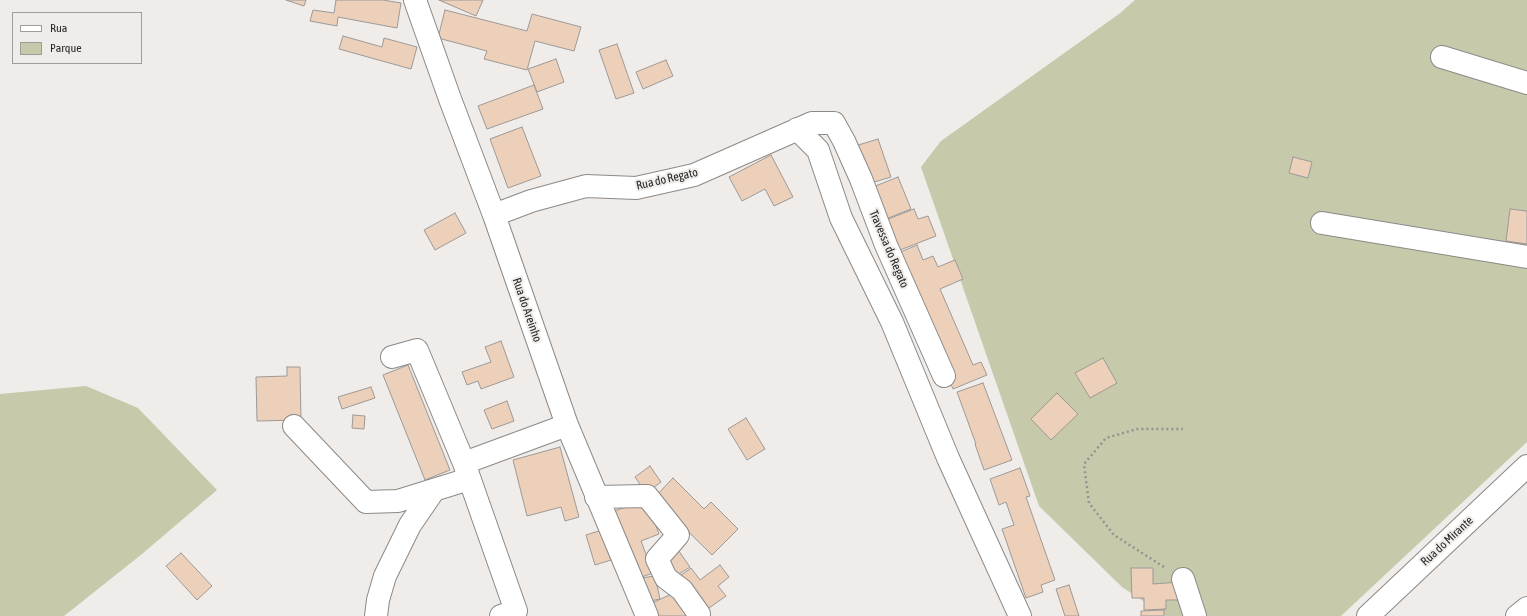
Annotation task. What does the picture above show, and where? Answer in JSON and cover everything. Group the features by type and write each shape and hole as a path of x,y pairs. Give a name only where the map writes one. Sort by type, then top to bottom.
{"main road":[{"name":"Rua do Areinho","path":"415,0 494,215 567,425 647,616"},
{"path":"1442,57 1527,83"},
{"name":"Rua do Regato","path":"494,215 531,201 586,186 636,188 694,175 812,123 834,123"},
{"name":"Travessa do Regato","path":"834,123 844,141 858,173 886,245 944,376"},
{"path":"798,129 818,150 841,218 892,322 948,458 1020,616"},
{"path":"1322,223 1527,257"},
{"path":"392,357 417,350 466,471 516,611 501,616"},
{"path":"294,426 366,502 398,502 434,490 466,471 567,425"},
{"name":"Rua do Mirante","path":"1368,616 1527,466"},
{"path":"376,616 378,600 385,576 410,525 434,490"},
{"path":"596,497 647,496 678,535 657,559 666,578 682,590 699,614"},
{"path":"1183,580 1195,616"},
{"path":"1518,616 1527,608"}],"path":[{"path":"1183,429 1137,429 1106,438 1084,464 1089,503 1114,535 1183,580"}],"green space":[{"path":"1135,0 1527,0 1527,442 1341,616 1166,616 1122,587 1039,506 921,167 941,141 1119,14"},
{"path":"86,386 138,408 217,490 142,554 64,616 0,616 0,394"}],"building":[{"path":"286,0 306,0 304,6"},
{"path":"336,0 383,0 401,3 397,28 338,17 337,26 310,21 313,10 334,13"},
{"path":"439,0 483,0 476,16"},
{"path":"445,10 527,31 532,14 581,27 574,51 535,41 527,70 484,59 487,51 438,38"},
{"path":"343,36 382,47 384,38 417,47 411,69 339,49"},
{"path":"617,44 634,93 616,99 599,50"},
{"path":"556,59 564,82 537,92 528,69"},
{"path":"666,60 673,76 643,89 636,72"},
{"path":"534,85 543,109 487,129 478,106"},
{"path":"522,127 541,176 508,188 490,139"},
{"path":"878,139 891,177 868,184 855,146"},
{"path":"771,155 793,197 774,206 765,189 742,201 729,177"},
{"path":"1293,157 1312,162 1308,178 1289,173"},
{"path":"898,177 911,209 881,221 868,189"},
{"path":"914,209 918,219 928,216 936,236 895,252 883,221"},
{"path":"1510,209 1527,211 1527,244 1506,241"},
{"path":"455,213 466,233 435,250 424,230"},
{"path":"917,245 923,260 933,256 938,267 955,260 963,279 940,289 973,365 981,362 987,375 953,389 896,254"},
{"path":"501,341 514,377 481,389 478,381 467,385 462,372 491,362 485,347"},
{"path":"1103,358 1117,383 1090,398 1075,373"},
{"path":"408,365 450,470 425,480 383,375"},
{"path":"287,367 300,367 301,420 257,421 256,377 287,376"},
{"path":"983,383 1012,460 984,470 957,392"},
{"path":"371,387 375,398 342,409 338,397"},
{"path":"1057,393 1078,414 1051,440 1031,419"},
{"path":"507,401 514,421 492,429 484,410"},
{"path":"353,415 365,416 364,429 352,428"},
{"path":"746,418 765,449 747,460 728,429"},
{"path":"560,447 579,517 565,521 561,507 527,516 513,460"},
{"path":"650,466 661,482 646,493 635,477"},
{"path":"1020,468 1030,496 1026,497 1055,580 1041,585 1043,592 1026,598 1002,529 1014,525 1006,502 999,505 990,479"},
{"path":"673,478 704,509 711,502 738,529 712,555 654,498"},
{"path":"647,500 659,534 641,541 653,573 636,579 611,512"},
{"path":"602,530 611,560 595,565 586,535"},
{"path":"676,547 690,567 676,576 662,556"},
{"path":"181,553 212,586 197,600 166,566"},
{"path":"720,565 729,577 718,586 726,596 702,613 676,579 691,568 700,580"},
{"path":"1131,568 1153,568 1153,584 1179,582 1180,600 1166,600 1166,609 1144,610 1144,598 1132,598"},
{"path":"655,576 660,599 646,602 641,578"},
{"path":"1069,585 1079,616 1065,616 1056,589"},
{"path":"680,590 692,616 656,616 650,604"},
{"path":"1164,610 1164,616 1141,616 1141,611"}]}
